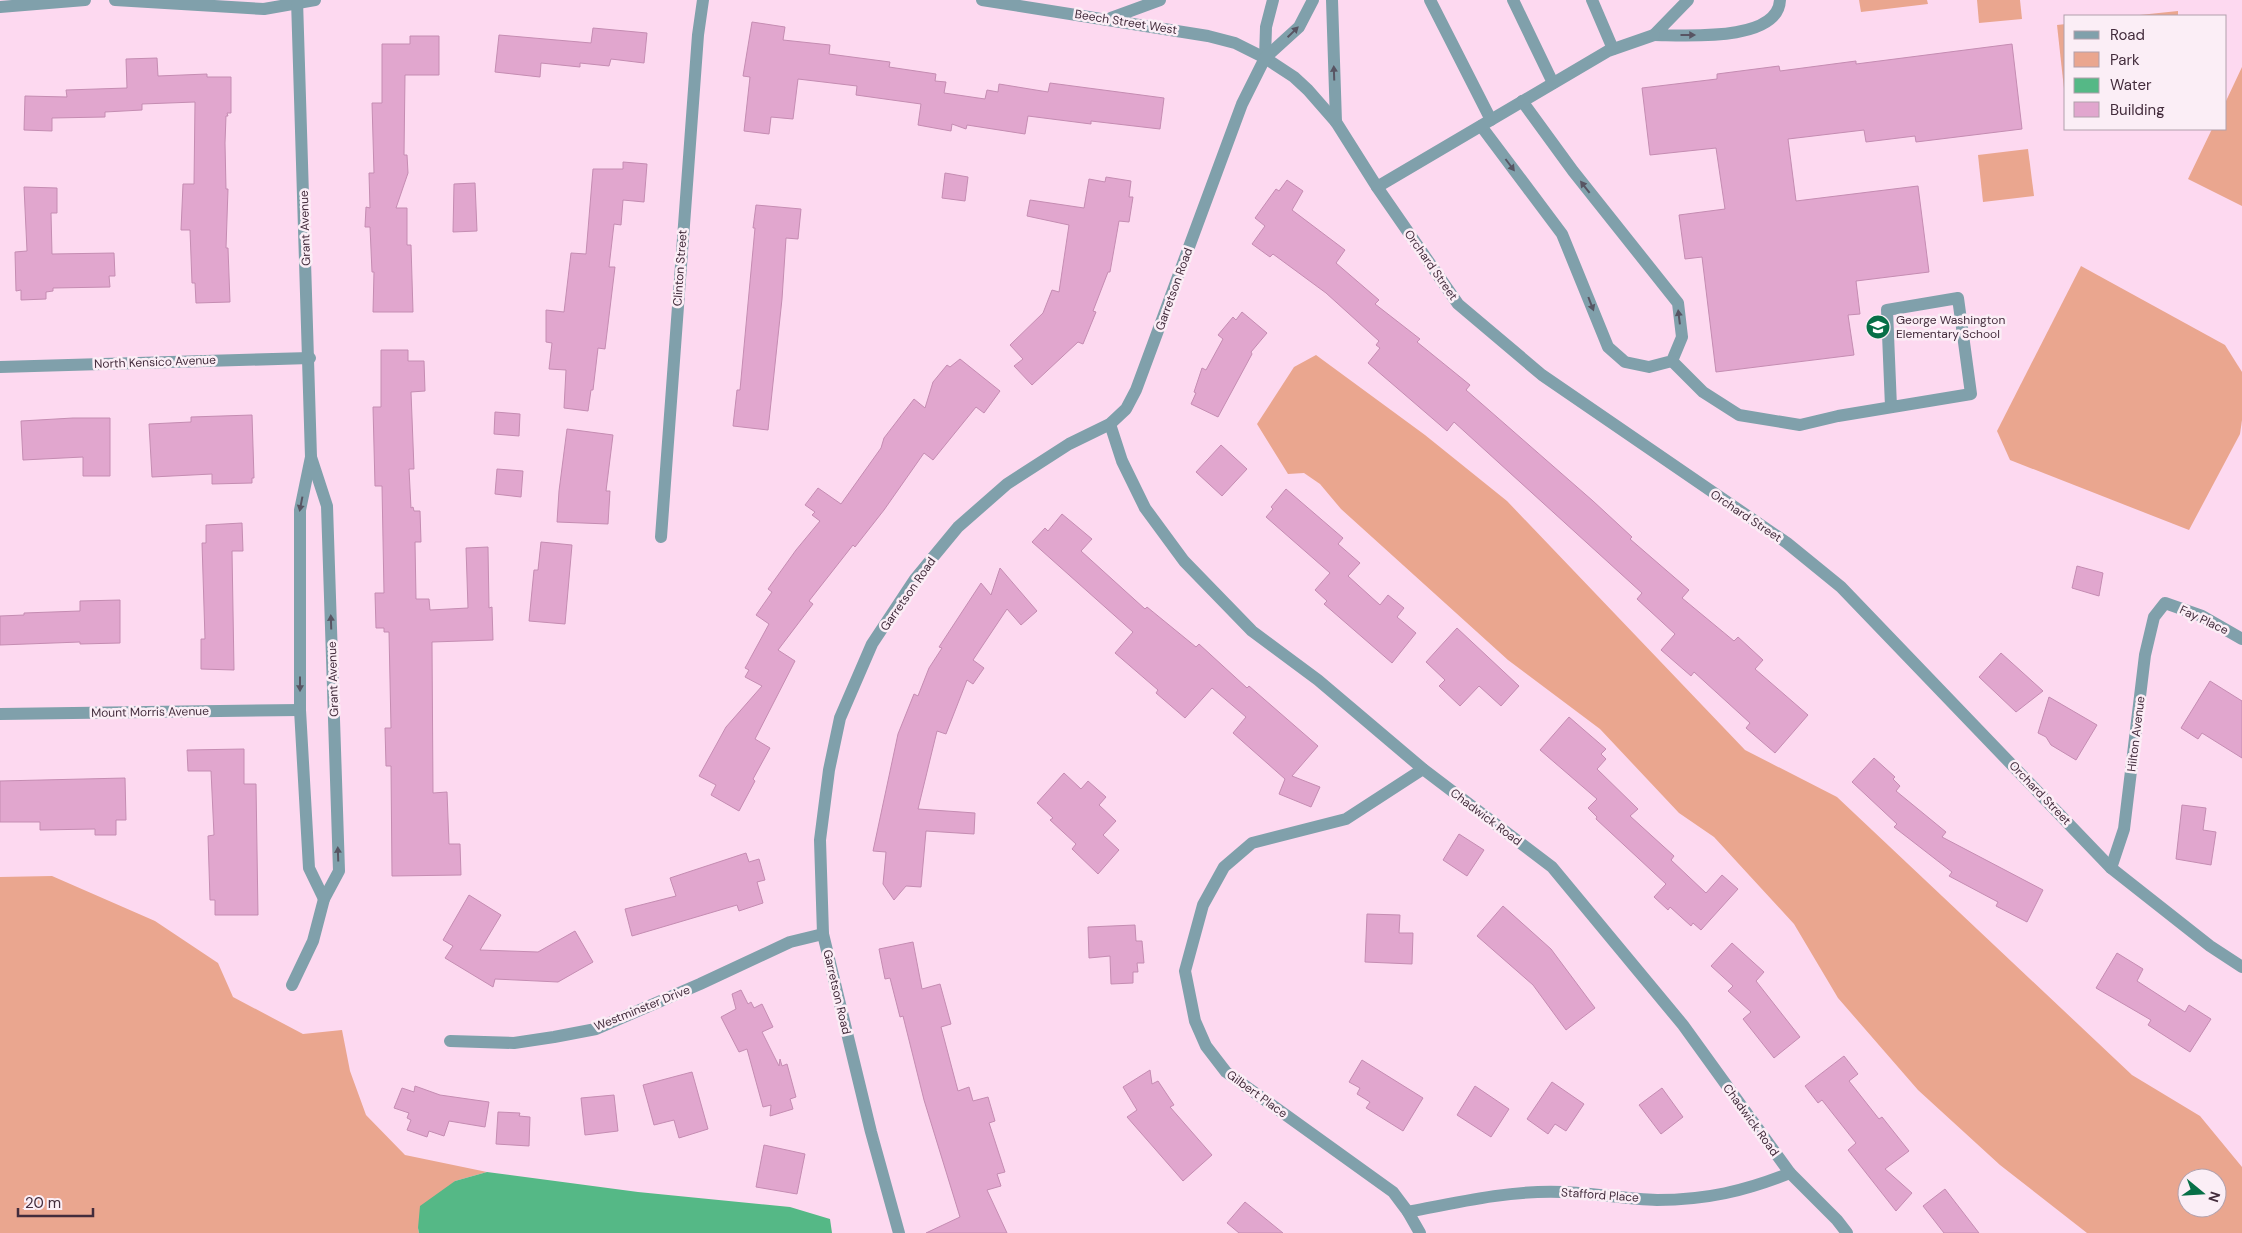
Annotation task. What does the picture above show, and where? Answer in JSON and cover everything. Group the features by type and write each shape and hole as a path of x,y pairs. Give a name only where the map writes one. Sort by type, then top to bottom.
{"street":[{"path":"0,7 85,0"},
{"path":"115,0 264,9 297,1 315,0"},
{"name":"Clinton Street","path":"660,537 698,36 703,0"},
{"name":"Beech Street West","path":"982,0 1208,36 1235,43 1266,58"},
{"path":"1109,19 1160,0"},
{"path":"1266,58 1266,27 1273,0"},
{"path":"1266,58 1299,27 1313,0"},
{"path":"1332,0 1336,122"},
{"path":"1430,0 1486,123 1562,234 1608,347 1625,362 1649,367 1672,361"},
{"path":"1513,0 1553,83"},
{"path":"1592,0 1614,49"},
{"path":"1654,35 1688,0"},
{"path":"1377,187 1614,49 1654,35 1721,35 1746,31 1772,18 1780,0"},
{"name":"Grant Avenue","path":"297,1 310,358 311,457 300,510 300,710 309,868 324,899"},
{"name":"Orchard Street","path":"1266,58 1303,85 1336,122 1377,187 1458,304 1542,375 1787,543 1841,587 2111,868 2210,946 2242,967"},
{"name":"Garretson Road","path":"899,1233 871,1132 823,934 820,840 829,770 840,718 872,644 915,579 958,527 1007,484 1069,444 1110,424 1126,410 1136,390 1242,104 1266,58"},
{"path":"1522,101 1573,172 1678,303 1682,336 1672,361"},
{"path":"1672,361 1703,392 1739,415 1800,425 1971,394 1958,298 1887,310 1891,407"},
{"name":"North Kensico Avenue","path":"0,367 310,358"},
{"name":"Chadwick Road","path":"1110,424 1122,461 1145,508 1184,561 1252,631 1318,680 1423,769 1552,867 1683,1025 1790,1173 1837,1220 1847,1233"},
{"name":"Grant Avenue","path":"292,985 313,942 324,899 339,871 327,506 311,457"},
{"name":"Hilton Avenue","path":"2111,868 2124,829 2145,656 2154,617 2165,602"},
{"name":"Fay Place","path":"2165,602 2202,616 2242,639"},
{"name":"Mount Morris Avenue","path":"0,714 300,710"},
{"name":"Gilbert Place","path":"1420,1233 1408,1212 1393,1192 1226,1072 1206,1046 1195,1021 1185,971 1203,905 1224,867 1252,844 1346,819 1423,769"},
{"name":"Westminster Drive","path":"450,1041 514,1043 596,1029 790,942 823,934"},
{"name":"Stafford Place","path":"1408,1212 1498,1194 1562,1192 1656,1200 1709,1198 1755,1188 1790,1173"}],"green space":[{"path":"1859,0 1927,0 1928,4 1861,12"},
{"path":"1977,0 2020,0 2022,19 1979,23"},
{"path":"2178,11 2178,15 2140,15"},
{"path":"2064,24 2064,89 2057,25"},
{"path":"2242,67 2242,206 2188,179 2212,130 2227,130 2227,99"},
{"path":"2028,149 2034,196 1983,202 1978,155"},
{"path":"2081,266 2225,345 2242,372 2242,420 2240,434 2189,530 2010,460 1997,431"},
{"path":"1316,355 1425,435 1507,501 1745,750 1837,797 2132,1075 2200,1116 2242,1167 2242,1233 2087,1233 2000,1165 1918,1090 1838,998 1794,924 1714,837 1679,813 1600,729 1508,660 1341,509 1320,484 1304,473 1288,474 1257,424 1294,367"},
{"path":"52,876 155,921 218,963 233,997 303,1034 342,1030 350,1071 366,1115 405,1155 487,1172 455,1181 418,1228 419,1233 0,1233 0,877"}],"water":[{"path":"487,1172 638,1192 790,1207 830,1219 832,1233 419,1233 420,1206 455,1181"}],"building":[{"path":"752,22 785,27 783,40 830,45 829,54 890,62 889,67 936,74 935,81 946,82 944,93 985,99 987,90 998,92 999,84 1048,92 1050,83 1164,98 1160,129 1091,121 1091,124 1028,116 1025,134 967,125 966,129 952,124 951,131 918,125 921,104 856,95 857,86 798,79 793,119 771,117 769,134 744,131 750,77 743,76"},
{"path":"593,28 647,33 644,63 611,59 609,66 580,63 580,67 541,63 540,77 495,72 499,35 591,43"},
{"path":"410,36 439,36 439,75 405,75 404,155 407,155 408,173 396,208 407,208 407,245 411,245 413,312 373,312 374,272 372,272 370,227 365,227 366,207 370,208 369,173 374,173 372,103 382,103 382,44 410,44"},
{"path":"2012,44 2022,129 1916,142 1915,136 1866,142 1864,130 1788,139 1796,201 1918,186 1929,272 1856,281 1860,314 1848,315 1854,355 1716,372 1702,257 1685,259 1679,215 1725,209 1716,148 1650,155 1642,88 1717,79 1717,74 1779,66 1780,71 1856,61 1856,64"},
{"path":"157,58 158,76 207,74 207,77 231,77 231,113 227,113 228,116 226,116 225,143 226,189 228,189 226,248 228,248 230,302 196,303 195,283 192,283 190,230 181,230 183,184 194,184 195,102 142,104 142,110 105,112 105,117 52,118 52,131 24,130 25,96 67,97 66,90 127,88 126,59"},
{"path":"623,162 647,164 644,202 623,200 621,225 614,224 609,267 615,267 605,349 598,348 593,390 591,390 588,411 564,408 566,370 549,369 552,343 546,342 546,310 564,312 571,253 586,254 593,169 623,169"},
{"path":"945,173 968,177 965,201 942,198"},
{"path":"1106,177 1131,181 1129,197 1133,197 1129,222 1119,221 1110,272 1108,272 1093,311 1096,312 1083,344 1078,342 1032,385 1014,366 1023,359 1010,345 1043,313 1052,290 1059,292 1069,225 1027,216 1030,200 1084,208 1089,179 1105,182"},
{"path":"1287,180 1303,191 1292,210 1345,250 1336,263 1379,300 1375,304 1420,339 1417,342 1470,385 1466,390 1593,501 1632,537 1630,539 1689,590 1682,598 1734,641 1738,637 1763,660 1755,669 1808,715 1775,753 1746,728 1750,723 1694,672 1691,676 1661,650 1675,634 1637,599 1642,593 1454,422 1447,431 1368,363 1380,348 1376,345 1379,341 1326,293 1273,254 1270,257 1252,244 1265,226 1255,218 1276,189 1279,191"},
{"path":"475,183 477,231 453,232 454,184"},
{"path":"24,187 57,188 57,213 51,213 52,254 114,253 115,276 109,276 110,287 53,288 53,291 46,292 46,299 21,300 21,290 16,291 15,252 27,251"},
{"path":"756,205 801,209 798,239 786,238 782,299 768,430 733,426 737,390 740,390"},
{"path":"1242,312 1267,333 1251,352 1252,354 1218,417 1191,404 1196,393 1194,392 1202,368 1206,370 1223,339 1218,335 1233,317 1236,320"},
{"path":"381,350 408,350 408,361 424,361 425,391 411,392 414,469 409,469 411,508 413,507 414,511 420,511 421,542 415,542 416,599 429,599 430,610 468,608 466,548 488,547 489,608 492,607 493,640 432,642 433,793 447,792 449,844 460,844 461,875 392,876 391,766 386,766 385,728 391,728 389,632 384,632 384,628 376,628 375,593 384,593 382,486 375,486 373,407 381,407"},
{"path":"960,359 1000,391 984,413 976,407 933,460 924,453 884,510 855,547 853,545 809,601 813,604 778,650 795,661 755,739 770,748 753,779 755,781 739,811 711,795 716,785 699,776 726,727 762,686 745,677 749,670 745,668 769,624 756,615 772,592 768,589 820,521 812,515 815,512 805,505 818,488 841,504 881,448 884,438 914,399 925,408 933,382 947,365 950,367"},
{"path":"495,412 520,414 519,436 494,434"},
{"path":"252,415 254,478 252,478 252,483 212,484 212,474 152,477 149,424 191,422 191,417"},
{"path":"110,418 110,476 83,476 83,457 23,460 21,421"},
{"path":"567,429 613,435 606,491 610,491 608,524 557,522"},
{"path":"1221,445 1247,469 1222,496 1196,472"},
{"path":"497,469 523,471 521,497 495,494"},
{"path":"1286,489 1343,538 1338,544 1360,563 1348,576 1380,605 1388,595 1404,608 1397,617 1416,633 1392,663 1324,604 1327,601 1315,590 1330,573 1266,517 1273,509 1271,507"},
{"path":"1062,514 1092,539 1081,551 1145,609 1147,607 1196,647 1199,644 1247,688 1249,686 1318,746 1292,776 1320,787 1311,807 1279,794 1285,779 1233,733 1246,717 1212,688 1185,718 1156,693 1158,690 1115,653 1133,632 1032,542 1045,528 1048,531"},
{"path":"242,523 243,551 232,551 234,670 201,669 201,639 205,639 202,543 206,543 206,525"},
{"path":"541,542 572,545 565,624 529,621 534,570 538,570"},
{"path":"2077,566 2103,573 2099,596 2072,588"},
{"path":"1000,568 1037,611 1021,625 1007,609 973,660 984,668 973,684 967,680 946,734 937,731 918,809 975,813 974,834 926,831 921,887 906,886 894,900 883,884 886,852 873,851 898,734 914,694 918,696 929,668 942,648 939,647 981,583 991,595"},
{"path":"120,600 120,643 80,644 80,642 0,645 0,616 80,611 80,601"},
{"path":"1457,628 1519,686 1501,706 1479,686 1460,706 1439,686 1445,680 1426,662"},
{"path":"2001,653 2043,691 2016,712 1979,677"},
{"path":"2210,681 2242,701 2242,758 2202,733 2198,739 2181,728"},
{"path":"2049,697 2097,725 2076,760 2051,745 2046,737 2038,733"},
{"path":"1569,717 1606,749 1601,754 1606,759 1597,769 1638,809 1630,816 1674,856 1671,860 1706,893 1722,875 1738,889 1701,930 1693,923 1691,926 1670,907 1668,910 1654,897 1666,884 1596,819 1597,817 1588,808 1597,799 1540,750"},
{"path":"244,749 244,784 256,784 258,915 215,915 215,900 210,900 208,836 214,835 211,771 188,771 187,750"},
{"path":"1874,758 1895,777 1893,779 1900,786 1896,791 1946,832 1942,837 2043,890 2027,922 1996,906 1998,902 1949,876 1952,872 1894,827 1897,824 1852,782"},
{"path":"1064,773 1081,789 1088,781 1106,797 1099,805 1116,821 1103,835 1119,850 1098,874 1072,849 1076,844 1050,820 1053,818 1037,803"},
{"path":"125,778 126,820 116,820 116,835 95,835 95,829 40,830 40,822 0,822 0,781"},
{"path":"2182,805 2206,808 2203,830 2216,832 2211,865 2176,859"},
{"path":"1459,834 1484,850 1467,876 1443,860"},
{"path":"746,853 749,862 759,859 765,880 757,882 763,903 739,911 737,905 632,936 625,909 676,896 670,878"},
{"path":"469,895 501,915 480,950 538,952 575,931 593,962 558,982 495,979 493,987 445,958 453,946 443,940"},
{"path":"1503,906 1551,949 1595,1008 1566,1030 1533,985 1477,936"},
{"path":"1367,914 1400,915 1399,933 1413,933 1412,964 1365,962"},
{"path":"1135,925 1136,941 1142,941 1144,963 1137,963 1138,972 1133,972 1133,983 1111,984 1110,956 1089,958 1088,927"},
{"path":"913,942 922,989 940,984 951,1024 941,1027 958,1091 969,1087 973,1101 988,1097 995,1121 989,1123 1005,1172 997,1174 1001,1186 987,1190 1007,1233 926,1233 960,1217 924,1100 903,1016 900,1017 890,978 885,979 879,949"},
{"path":"1732,943 1764,972 1756,981 1800,1037 1774,1058 1743,1019 1751,1012 1728,991 1733,986 1711,966"},
{"path":"2117,953 2143,969 2137,981 2185,1012 2189,1005 2211,1019 2190,1052 2148,1025 2151,1020 2096,988"},
{"path":"741,990 748,1004 751,1002 754,1008 762,1004 773,1027 762,1032 779,1066 780,1059 782,1066 787,1064 796,1097 790,1099 793,1109 770,1116 771,1105 763,1107 747,1049 739,1052 721,1017 736,1009 732,994"},
{"path":"1844,1056 1858,1074 1849,1081 1879,1119 1882,1117 1909,1151 1885,1169 1912,1193 1896,1211 1848,1150 1856,1143 1822,1100 1818,1103 1805,1086"},
{"path":"1362,1060 1423,1098 1403,1131 1366,1108 1370,1102 1357,1094 1360,1088 1349,1082"},
{"path":"1150,1070 1152,1084 1158,1081 1174,1105 1170,1107 1212,1155 1183,1181 1127,1117 1137,1110 1123,1087"},
{"path":"692,1072 708,1129 679,1138 674,1120 654,1125 643,1085"},
{"path":"1552,1082 1584,1104 1566,1131 1555,1124 1548,1134 1527,1119"},
{"path":"415,1086 440,1095 489,1102 485,1127 449,1121 444,1136 429,1131 427,1137 407,1130 411,1120 407,1118 409,1113 394,1108 402,1088 414,1092"},
{"path":"1475,1086 1509,1109 1491,1137 1457,1115"},
{"path":"1662,1088 1683,1117 1661,1134 1639,1105"},
{"path":"614,1095 618,1131 585,1135 581,1098"},
{"path":"498,1112 520,1113 519,1116 530,1117 529,1146 496,1144"},
{"path":"764,1145 805,1154 797,1194 756,1187"},
{"path":"1945,1189 1979,1233 1944,1233 1923,1206"},
{"path":"1245,1202 1283,1233 1239,1233 1227,1223"}],"place":[{"name":"George Washington Elementary School","path":"1878,327"}]}
